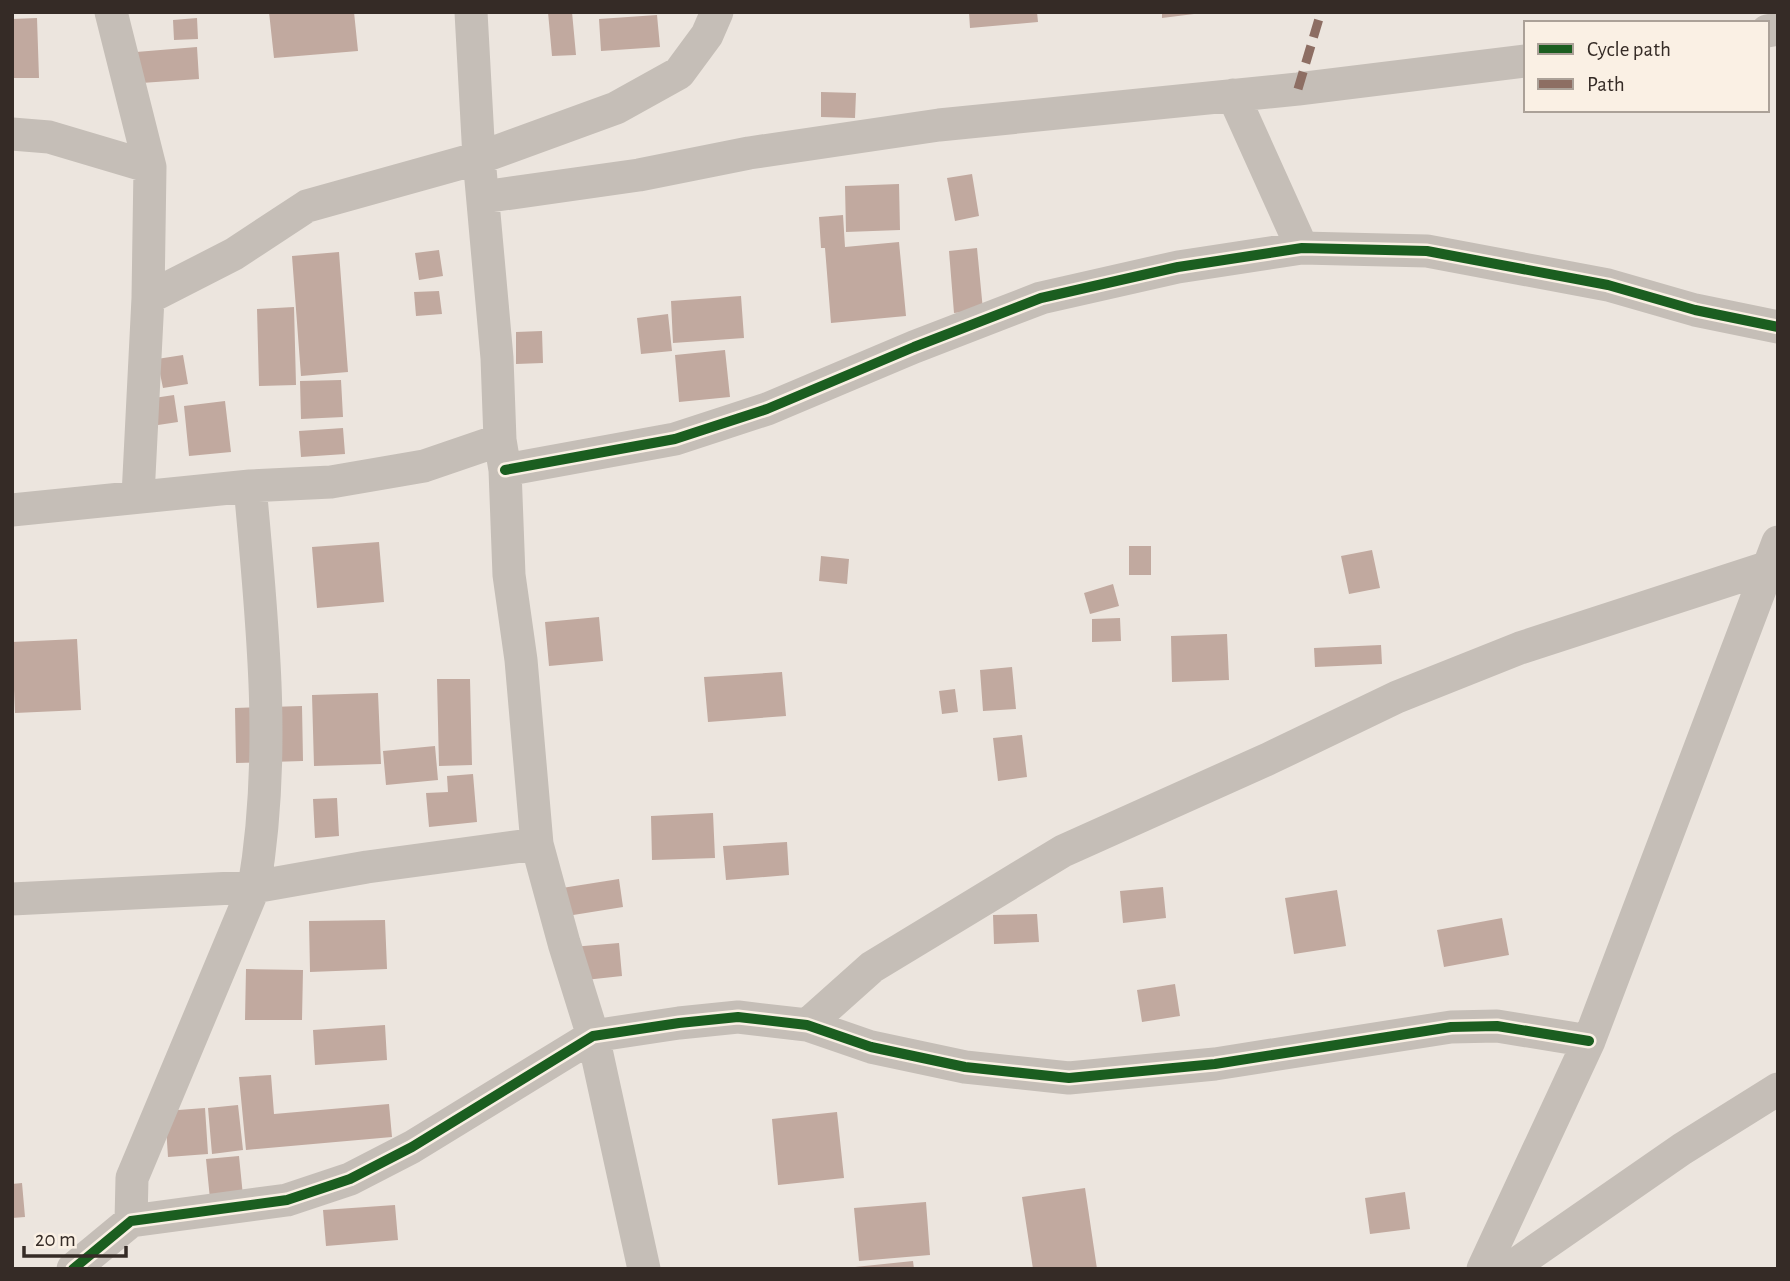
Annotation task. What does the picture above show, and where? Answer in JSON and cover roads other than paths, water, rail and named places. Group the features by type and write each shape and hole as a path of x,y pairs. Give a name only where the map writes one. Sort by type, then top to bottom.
{"street":[{"path":"111,12 150,167 148,298 138,496"},
{"path":"471,12 497,358 509,575 521,660 537,844 593,1036 643,1269"},
{"path":"148,298 234,254 307,206 480,158 616,108 679,74 707,35 717,12"},
{"path":"483,197 639,175 749,153 939,125 1524,61"},
{"path":"1233,95 1302,248"},
{"path":"12,134 49,137 150,167"},
{"path":"12,510 250,486 331,482 503,455 675,439 767,410 914,347 1041,298 1178,267 1302,248 1427,251 1608,285 1695,310 1778,327"},
{"path":"131,1221 132,1178 254,887 263,838 266,759 264,638 250,486"},
{"path":"807,1025 872,967 1063,851 1268,759 1397,697 1520,648 1774,554"},
{"path":"1483,1269 1589,1041 1774,554"},
{"path":"12,899 254,887 367,867 537,844"},
{"path":"73,1269 131,1221 287,1200 350,1179 412,1147 593,1036 738,1017 807,1025 871,1047 965,1067 1069,1078 1215,1064 1451,1027 1497,1026 1589,1041"},
{"path":"1509,1269 1682,1149 1778,1090"}]}
